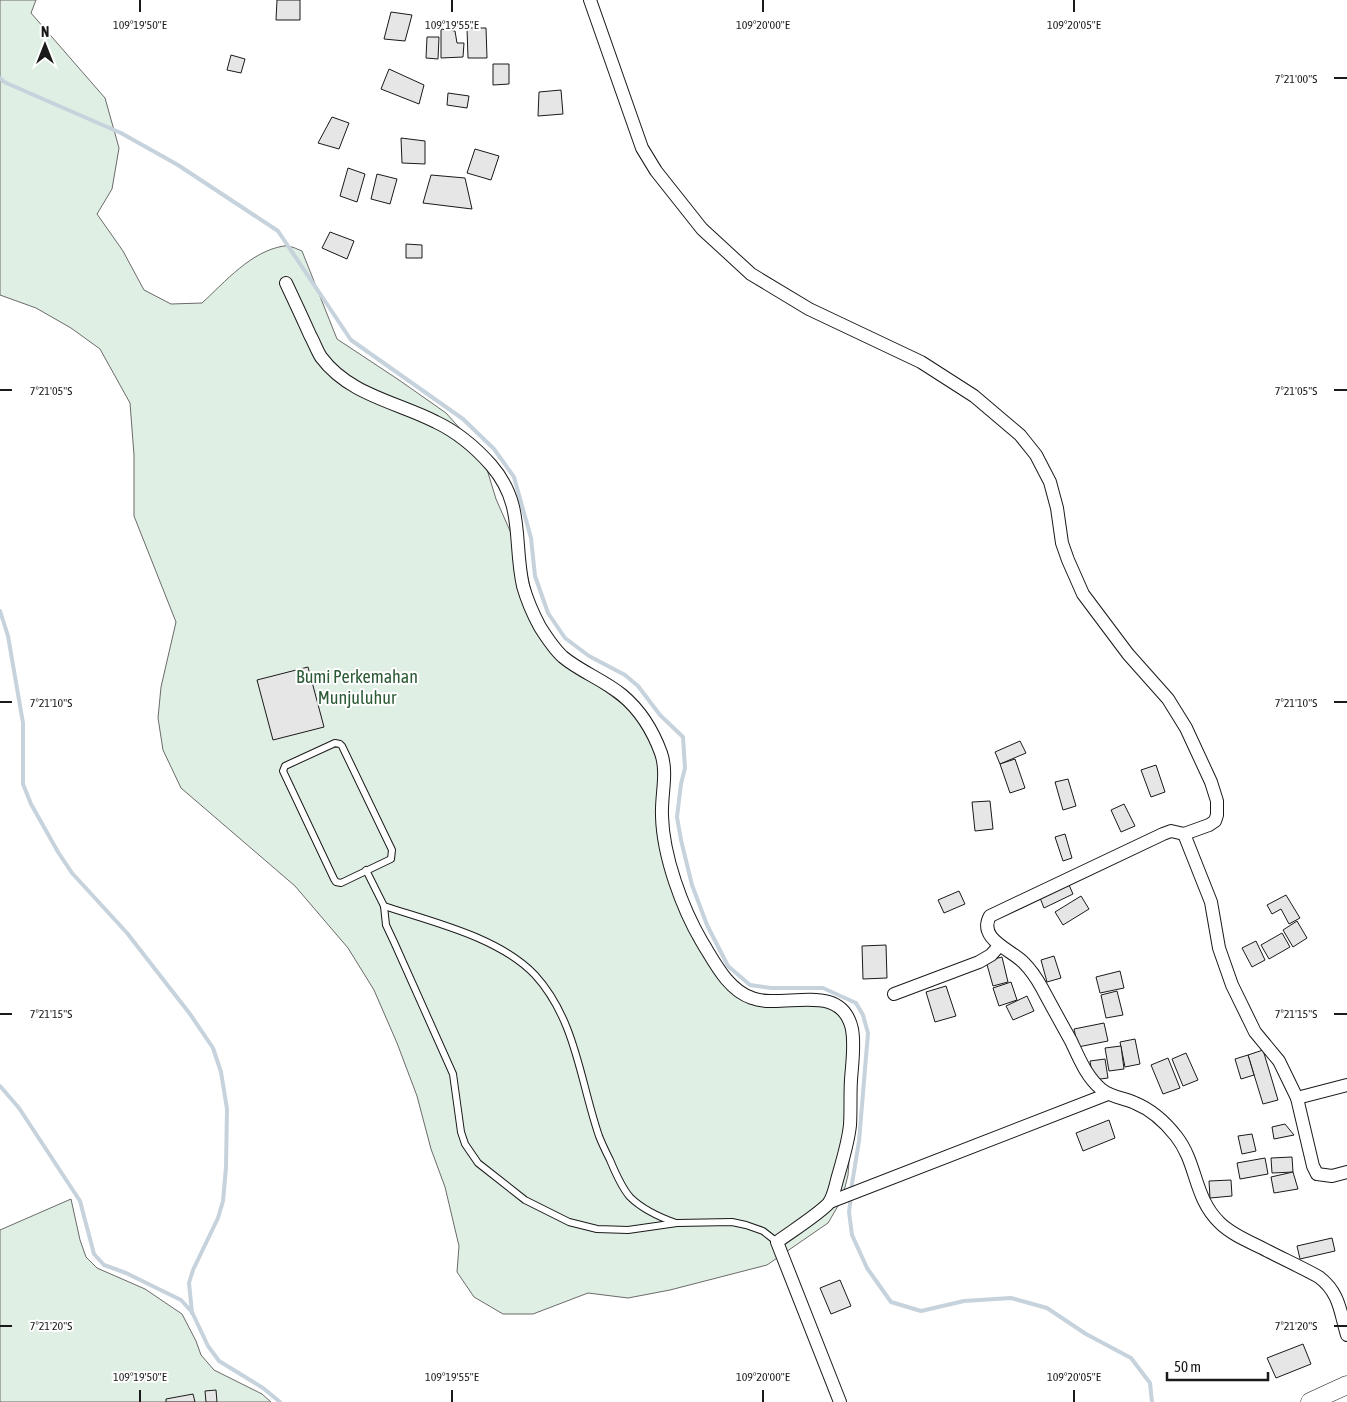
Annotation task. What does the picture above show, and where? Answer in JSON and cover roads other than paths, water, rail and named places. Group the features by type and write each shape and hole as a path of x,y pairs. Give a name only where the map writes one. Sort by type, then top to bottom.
{"street":[{"path":"590,0 642,148 656,171 702,229 751,274 809,309 921,362 974,396 1020,434 1036,455 1050,482 1062,543 1083,594 1128,654 1168,699 1186,728 1211,782 1217,801 1217,815 1215,820 1209,825 1184,834 1171,831 1163,834 990,916 988,921 990,933 999,946 1024,963 1039,983 1089,1076 1108,1094 1135,1103 1150,1111 1177,1137 1190,1161 1201,1198 1208,1211 1222,1225 1238,1236 1320,1278 1328,1284 1340,1306 1347,1335"},
{"path":"286,283 320,356 341,377 364,392 436,422 452,431 476,450 502,479 515,510 524,589 532,611 542,629 563,657 608,685 635,707 654,738 663,758 662,813 667,852 683,906 692,926 718,967 733,986 754,1000 816,999 828,1001 837,1007 849,1020 853,1041 850,1124 835,1200"},
{"path":"1184,834 1210,902 1220,948 1232,985 1255,1032 1279,1061 1297,1098 1312,1166 1317,1174 1332,1176 1347,1172"},
{"path":"894,994 979,962 991,955 999,946"},
{"path":"1297,1098 1347,1086"},
{"path":"840,1402 777,1242 835,1200 1108,1094"},
{"path":"1310,1402 1347,1385"}],"lane":[{"path":"335,743 342,746 392,850 391,859 366,870 341,883 336,882 283,774 285,766 335,743"},
{"path":"366,870 384,906 386,925 452,1074 461,1132 465,1144 478,1163 525,1200 569,1222 597,1230 628,1230 677,1223 746,1224 763,1231 777,1242"},
{"path":"384,906 471,936 508,955 534,975 565,1021 579,1061 599,1137 629,1195 644,1208 661,1218 677,1223"}],"waterway":[{"path":"0,78 4,82 121,133 178,165 278,231 351,340 463,419 494,449 514,477 531,538 535,576 548,613 565,638 589,656 625,675 638,686 660,715 683,737 685,768 677,817 681,840 692,885 707,925 728,966 750,985 771,988 823,988 856,1003 863,1015 868,1033 859,1141 851,1190"},
{"path":"0,611 8,636 23,723 23,784 31,804 72,873 127,933 190,1014 213,1048 221,1072 227,1109 226,1167 223,1201 218,1218 193,1270 189,1283 192,1313"},
{"path":"0,1086 19,1108 80,1201 94,1254 104,1265 126,1273 181,1300 192,1312 208,1346 219,1361 263,1388 280,1402"},
{"path":"851,1197 849,1212 852,1235 867,1268 891,1302 921,1311 964,1301 1011,1298 1047,1308 1086,1334 1131,1358 1150,1383 1152,1402"}],"park label":[{"name":"Bumi Perkemahan Munjuluhur","path":"357,688"}]}
